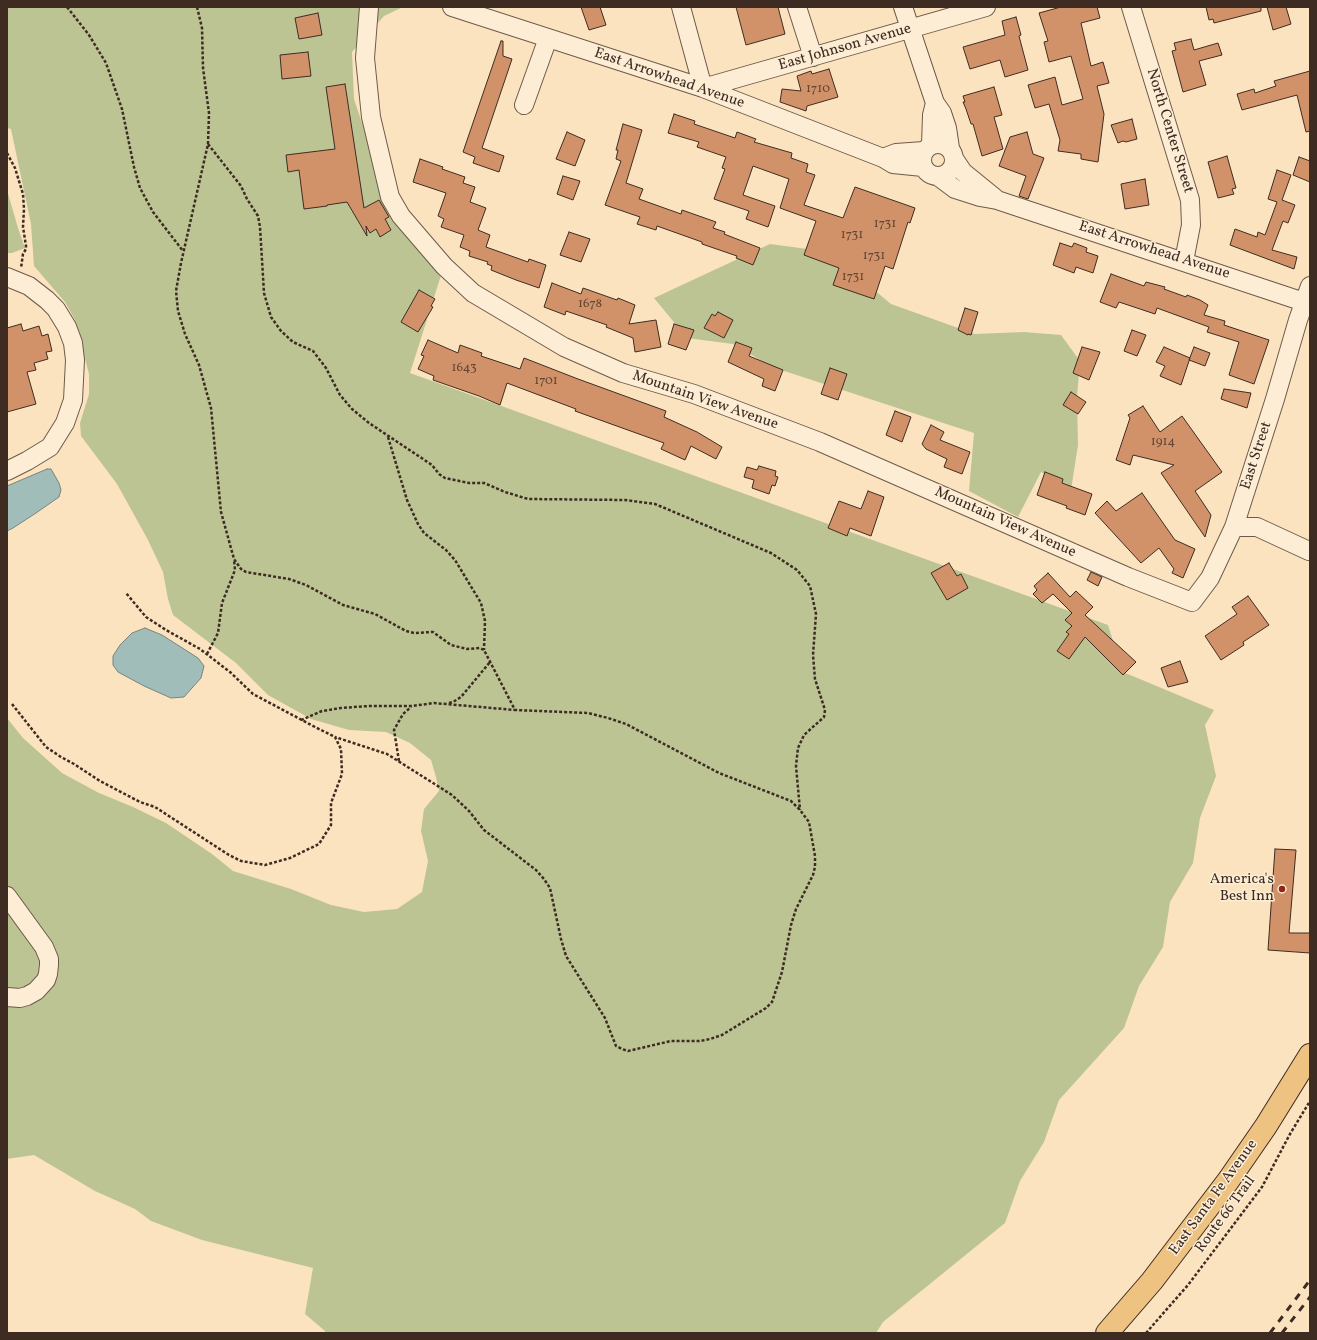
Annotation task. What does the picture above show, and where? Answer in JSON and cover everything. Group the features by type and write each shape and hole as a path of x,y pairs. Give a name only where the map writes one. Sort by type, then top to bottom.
{"main road":[{"name":"East Santa Fe Avenue","path":"1107,1333 1152,1281 1228,1181 1266,1126 1310,1055"}],"street":[{"name":"Mountain View Avenue","path":"369,7 364,58 371,117 390,197 401,216 444,266 473,293 564,347 623,372 694,394 820,442 1128,577 1192,602"},
{"name":"East Arrowhead Avenue","path":"452,7 703,88 883,158 896,153 926,155"},
{"path":"681,7 703,88"},
{"path":"797,7 813,57"},
{"path":"903,7 909,29 935,103 942,113 947,128 954,166 945,176 939,177 932,176 927,173 926,155 935,103"},
{"name":"East Johnson Avenue","path":"703,88 986,7"},
{"name":"North Center Street","path":"1131,7 1190,200 1190,225 1185,256"},
{"path":"524,105 548,38"},
{"path":"926,155 937,144 944,145 952,154"},
{"name":"East Arrowhead Avenue","path":"952,154 963,172 997,200"},
{"name":"East Arrowhead Avenue","path":"939,177 955,189 980,197 997,200 1308,297"},
{"path":"7,471 50,447 65,423 72,400 75,360 73,343 63,319 48,300 29,286 13,280"},
{"name":"East Street","path":"1192,602 1210,578 1234,527 1275,399 1298,320 1308,297"},
{"path":"1234,527 1257,527 1309,551"},
{"path":"7,896 44,947 49,958 49,965 46,980 36,991 20,998 7,997"}],"path":[{"path":"67,7 89,35 106,63 122,109 140,188 154,212 184,251"},
{"path":"197,7 202,28 203,68 209,113 208,144 176,291 178,311 185,334 199,365 210,401 221,512 234,559 235,570 222,603 218,633 207,654"},
{"path":"208,144 241,186 258,216 260,226 264,293 271,317 281,331 293,342 313,351 326,368 340,395 352,409 388,437 432,465 439,474 445,478 469,483 484,483 505,492 528,499 625,500 655,504 771,553 797,570 810,586 816,614 813,655 815,679 825,710 824,717 804,735 798,748 796,766 800,810"},
{"path":"7,153 15,168 23,194 23,227 26,246 13,280"},
{"path":"388,437 407,500 418,524 424,533 446,550 455,560 481,603 485,621 484,650 516,710"},
{"path":"234,559 241,569 246,572 289,579 306,585 343,605 375,614 406,631 414,633 433,632 451,645 467,648 480,648 484,650"},
{"path":"126,593 146,617 207,654 253,694 301,720 335,737 387,754 452,794 469,811 484,830 536,870 550,888 566,956 605,1018 616,1046 628,1051 671,1040 700,1041 710,1039 722,1035 766,1008 772,1002 782,972 790,925 796,909 813,875 815,867 815,856 808,822 800,810 791,801 719,773 626,724 588,713 516,710 428,703 412,706 369,706 341,708 322,711 301,720"},
{"path":"444,704 453,702 461,697 490,662"},
{"path":"12,704 46,747 61,757 100,781 140,802 155,807 229,855 241,861 265,865 290,858 318,844 331,825 331,803 342,774 341,749 335,737"},
{"path":"399,762 394,730 402,714 412,706"},
{"name":"Route 66 Trail","path":"1146,1333 1188,1285 1262,1187 1290,1134 1310,1101"}],"green space":[{"path":"7,7 403,7 384,16 352,52 354,99 372,153 444,266 410,373 1108,625 1123,672 1214,710 1205,725 1216,776 1200,818 1193,863 1170,902 1163,947 1139,986 1124,1028 1059,1100 1044,1142 1020,1181 1005,1223 883,1322 876,1333 325,1333 325,1331 305,1314 313,1268 202,1240 151,1221 135,1209 95,1191 34,1155 7,1159 7,718 23,738 62,773 99,793 166,823 212,854 233,871 291,889 331,905 364,912 397,909 422,892 428,861 421,831 424,809 439,791 431,760 410,743 386,732 349,730 311,719 268,695 236,663 173,615 168,599 163,572 148,540 117,484 81,436 80,423 89,394 89,374 75,320 65,302 34,266 31,224 11,129 7,128"},
{"path":"7,190 25,248 12,253 7,253"},
{"path":"770,244 815,250 854,273 891,304 975,334 1024,332 1061,335 1080,361 1077,397 1078,445 1071,490 1041,472 1018,517 969,491 974,433 772,367 733,344 687,338 654,298"}],"water":[{"path":"47,469 51,469 59,483 61,490 59,497 7,531 7,486"},
{"path":"145,628 162,635 198,658 204,666 201,678 184,697 171,698 144,686 118,672 113,665 113,656 120,645 132,633"}],"building":[{"path":"581,7 600,7 606,25 589,30"},
{"path":"736,7 778,7 785,34 746,45"},
{"path":"1061,7 1097,7 1100,18 1081,23 1091,66 1103,62 1109,83 1097,86 1104,114 1098,162 1081,159 1081,154 1058,151 1060,140 1049,104 1035,108 1028,85 1055,77 1062,105 1083,99 1071,56 1049,62 1044,42 1048,41 1039,13"},
{"path":"1206,7 1261,7 1261,11 1214,23 1213,19 1209,20"},
{"path":"1267,7 1286,7 1291,24 1273,30"},
{"path":"318,13 322,35 299,39 295,18"},
{"path":"1016,17 1021,35 1019,36 1028,70 1005,77 1000,60 970,69 963,47 1005,35 1002,21"},
{"path":"1191,39 1194,50 1218,43 1222,55 1199,61 1206,85 1183,92 1172,51 1176,50 1174,43"},
{"path":"501,41 503,41 503,56 512,59 482,148 504,156 499,172 473,163 475,157 463,152"},
{"path":"308,52 311,76 282,79 280,55"},
{"path":"829,69 838,97 807,106 806,111 780,102 782,89 801,91 797,76 811,71 812,74"},
{"path":"1310,71 1310,131 1306,132 1297,95 1242,110 1237,94 1254,89 1255,93 1276,86 1274,81"},
{"path":"345,84 364,208 379,200 389,217 385,219 391,230 380,237 376,229 370,233 366,226 367,236 347,202 304,209 299,170 288,172 286,155 335,149 326,87"},
{"path":"994,87 1002,115 994,117 1003,149 982,156 973,124 971,124 963,102 965,102 963,96"},
{"path":"674,114 695,121 694,124 735,138 737,132 756,139 754,142 792,153 791,158 808,164 806,172 815,175 804,205 843,218 855,187 915,208 910,223 908,222 893,269 885,266 874,299 833,285 839,268 804,255 816,221 780,208 789,179 753,166 743,195 775,206 768,227 746,219 749,211 714,199 725,169 722,168 726,157 697,147 699,142 668,133"},
{"path":"1132,119 1137,139 1118,143 1111,125"},
{"path":"623,124 642,130 626,183 643,189 639,199 681,214 682,210 716,222 713,228 725,232 724,234 760,248 753,265 736,258 737,256 657,226 656,230 637,224 640,217 605,205 621,161 616,159 618,150 616,150"},
{"path":"567,132 585,140 575,166 556,159"},
{"path":"1027,132 1033,154 1044,158 1028,199 1019,196 1026,176 999,166 1010,137"},
{"path":"1227,156 1236,188 1232,189 1234,194 1218,198 1208,162"},
{"path":"1299,157 1310,161 1310,182 1293,175"},
{"path":"420,159 465,177 463,183 475,187 470,202 486,208 478,230 490,235 486,247 528,262 529,259 546,265 539,288 491,270 492,266 487,264 488,262 469,256 470,251 460,247 464,235 441,227 444,219 438,216 446,193 413,182"},
{"path":"1277,170 1291,175 1282,200 1295,205 1288,223 1283,221 1272,250 1297,257 1294,269 1230,245 1235,229 1257,237 1258,232 1265,235 1277,202 1268,199"},
{"path":"563,176 580,181 573,200 557,194"},
{"path":"1145,179 1149,205 1125,209 1121,184"},
{"path":"569,232 590,239 581,262 560,255"},
{"path":"1060,243 1072,247 1074,243 1087,248 1086,252 1098,256 1093,273 1076,267 1074,273 1053,265"},
{"path":"1111,274 1144,286 1146,282 1165,287 1164,289 1186,297 1187,295 1200,300 1208,305 1204,315 1225,321 1224,325 1269,340 1254,384 1229,375 1239,342 1207,332 1209,327 1157,308 1155,314 1119,302 1116,308 1100,302"},
{"path":"552,283 581,294 583,288 617,300 618,298 635,305 629,324 656,320 661,347 635,352 633,338 606,327 607,325 566,311 565,315 544,307"},
{"path":"419,290 435,299 431,306 433,307 418,332 401,322"},
{"path":"965,308 978,312 971,335 958,330"},
{"path":"718,312 733,320 724,338 704,328 712,314 715,316"},
{"path":"21,324 23,331 39,326 42,336 48,334 52,351 46,352 48,359 34,363 36,370 27,372 36,404 7,412 7,328"},
{"path":"674,324 694,330 686,350 668,344"},
{"path":"1132,330 1146,335 1137,356 1124,351"},
{"path":"428,340 458,353 460,345 482,353 481,356 520,369 524,358 666,411 664,417 697,432 722,447 716,459 691,446 685,460 661,449 664,443 575,411 576,409 507,383 500,405 433,380 434,376 418,369 424,356 421,355"},
{"path":"736,342 752,348 749,356 783,370 775,391 762,386 764,379 728,362"},
{"path":"1082,347 1100,352 1089,380 1073,373"},
{"path":"1164,347 1190,358 1181,385 1160,376 1165,366 1156,362"},
{"path":"1194,347 1210,353 1205,366 1189,360"},
{"path":"830,368 847,374 838,400 821,394"},
{"path":"1224,389 1251,393 1247,408 1221,399"},
{"path":"1071,392 1086,402 1078,414 1063,405"},
{"path":"1143,406 1160,432 1182,416 1222,472 1195,491 1211,515 1205,537 1161,473 1174,465 1133,455 1130,465 1116,460 1130,418 1128,415"},
{"path":"895,411 911,417 902,442 886,435"},
{"path":"931,425 944,432 940,440 970,452 962,474 944,467 947,459 926,449 922,444"},
{"path":"759,466 776,471 775,476 778,477 775,486 772,485 769,494 752,488 754,480 744,477 747,467 757,470"},
{"path":"1045,472 1063,479 1062,483 1092,494 1085,515 1066,508 1067,506 1037,495"},
{"path":"868,491 884,497 871,536 850,528 847,536 828,528 839,501 861,509"},
{"path":"1142,493 1175,540 1195,549 1183,578 1172,573 1174,569 1159,548 1141,563 1095,513 1107,501 1116,511"},
{"path":"949,563 957,576 961,574 968,588 947,600 931,573"},
{"path":"1091,572 1102,577 1098,586 1087,580"},
{"path":"1048,573 1070,597 1076,591 1093,607 1085,615 1136,662 1123,675 1085,637 1069,659 1057,651 1069,634 1066,632 1072,626 1065,620 1072,613 1053,594 1042,603 1033,594 1037,590 1034,586"},
{"path":"1248,596 1269,625 1243,642 1244,645 1221,660 1205,636 1237,614 1232,607"},
{"path":"1180,661 1188,682 1168,687 1161,668"},
{"name":"America's Best Inn","path":"1275,849 1296,850 1289,933 1310,933 1310,953 1268,950"}],"railway":[{"path":"1270,1333 1310,1280"},
{"path":"1282,1333 1310,1297"}],"place":[{"name":"America's Best Inn","path":"1282,889"}]}
